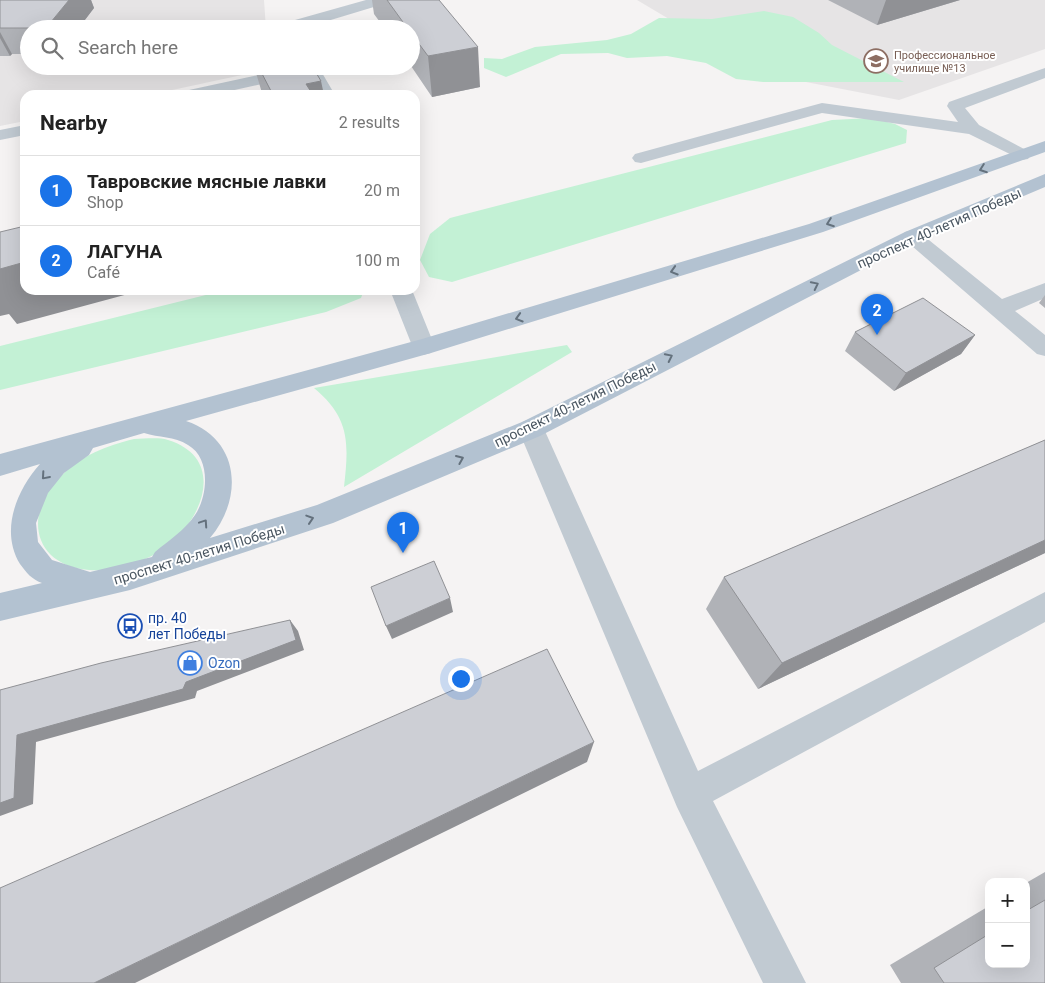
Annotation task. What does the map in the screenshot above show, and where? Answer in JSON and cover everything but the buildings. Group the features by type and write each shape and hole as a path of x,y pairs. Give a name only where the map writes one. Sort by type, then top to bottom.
{"main road":[{"path":"0,465 140,424 423,347 816,228 1045,146"},
{"name":"проспект 40-летия Победы","path":"0,607 156,568 323,515 531,429 912,236 1045,180"},
{"path":"140,424 188,432 208,447 219,469 218,497 204,525 174,554 156,568"},
{"path":"90,586 42,570 24,546 22,523 36,487 55,465 98,436"}],"lane":[{"path":"311,20 382,0"},
{"path":"973,129 955,106 1045,73"},
{"path":"212,90 279,75"},
{"path":"315,75 324,90"},
{"path":"641,158 822,108 973,129 1022,155"},
{"path":"0,135 20,131"},
{"path":"912,236 1045,348"},
{"path":"999,309 1045,290"},
{"path":"403,295 423,347"},
{"path":"531,429 690,794 785,983"},
{"path":"690,794 1045,606"}],"shaded area":[{"path":"0,0 264,0 265,20 20,20 20,75 242,75 172,90 20,90 20,122 0,126"},
{"name":"Профессиональное училище №13","path":"637,0 1045,0 1045,49 899,100 760,73"}],"green space":[{"path":"764,11 793,17 819,33 832,45 904,82 763,82 736,79 706,63 667,56 627,58 608,53 561,54 506,77 484,68 484,58 502,59 535,47 607,40 631,34 659,18 712,19"},
{"path":"871,118 895,124 907,130 906,143 452,282 429,277 420,260 430,234 450,218 832,120"},
{"path":"206,295 362,295 361,298 326,312 0,390 0,346"},
{"path":"567,345 572,352 344,487 346,444 341,421 326,399 314,388"},
{"path":"155,438 168,440 186,449 198,460 203,474 203,489 199,505 191,520 180,534 159,552 120,568 89,570 70,566 55,558 45,548 39,535 38,521 41,506 49,490 77,462 104,448 134,439"}],"place":[{"name":"Профессиональное училище №13","path":"876,61"},
{"name":"ЛАГУНА","path":"877,335"},
{"name":"Тавровские мясные лавки","path":"403,553"},
{"name":"пр. 40 лет Победы","path":"130,626"},
{"name":"Ozon","path":"190,663"}]}
